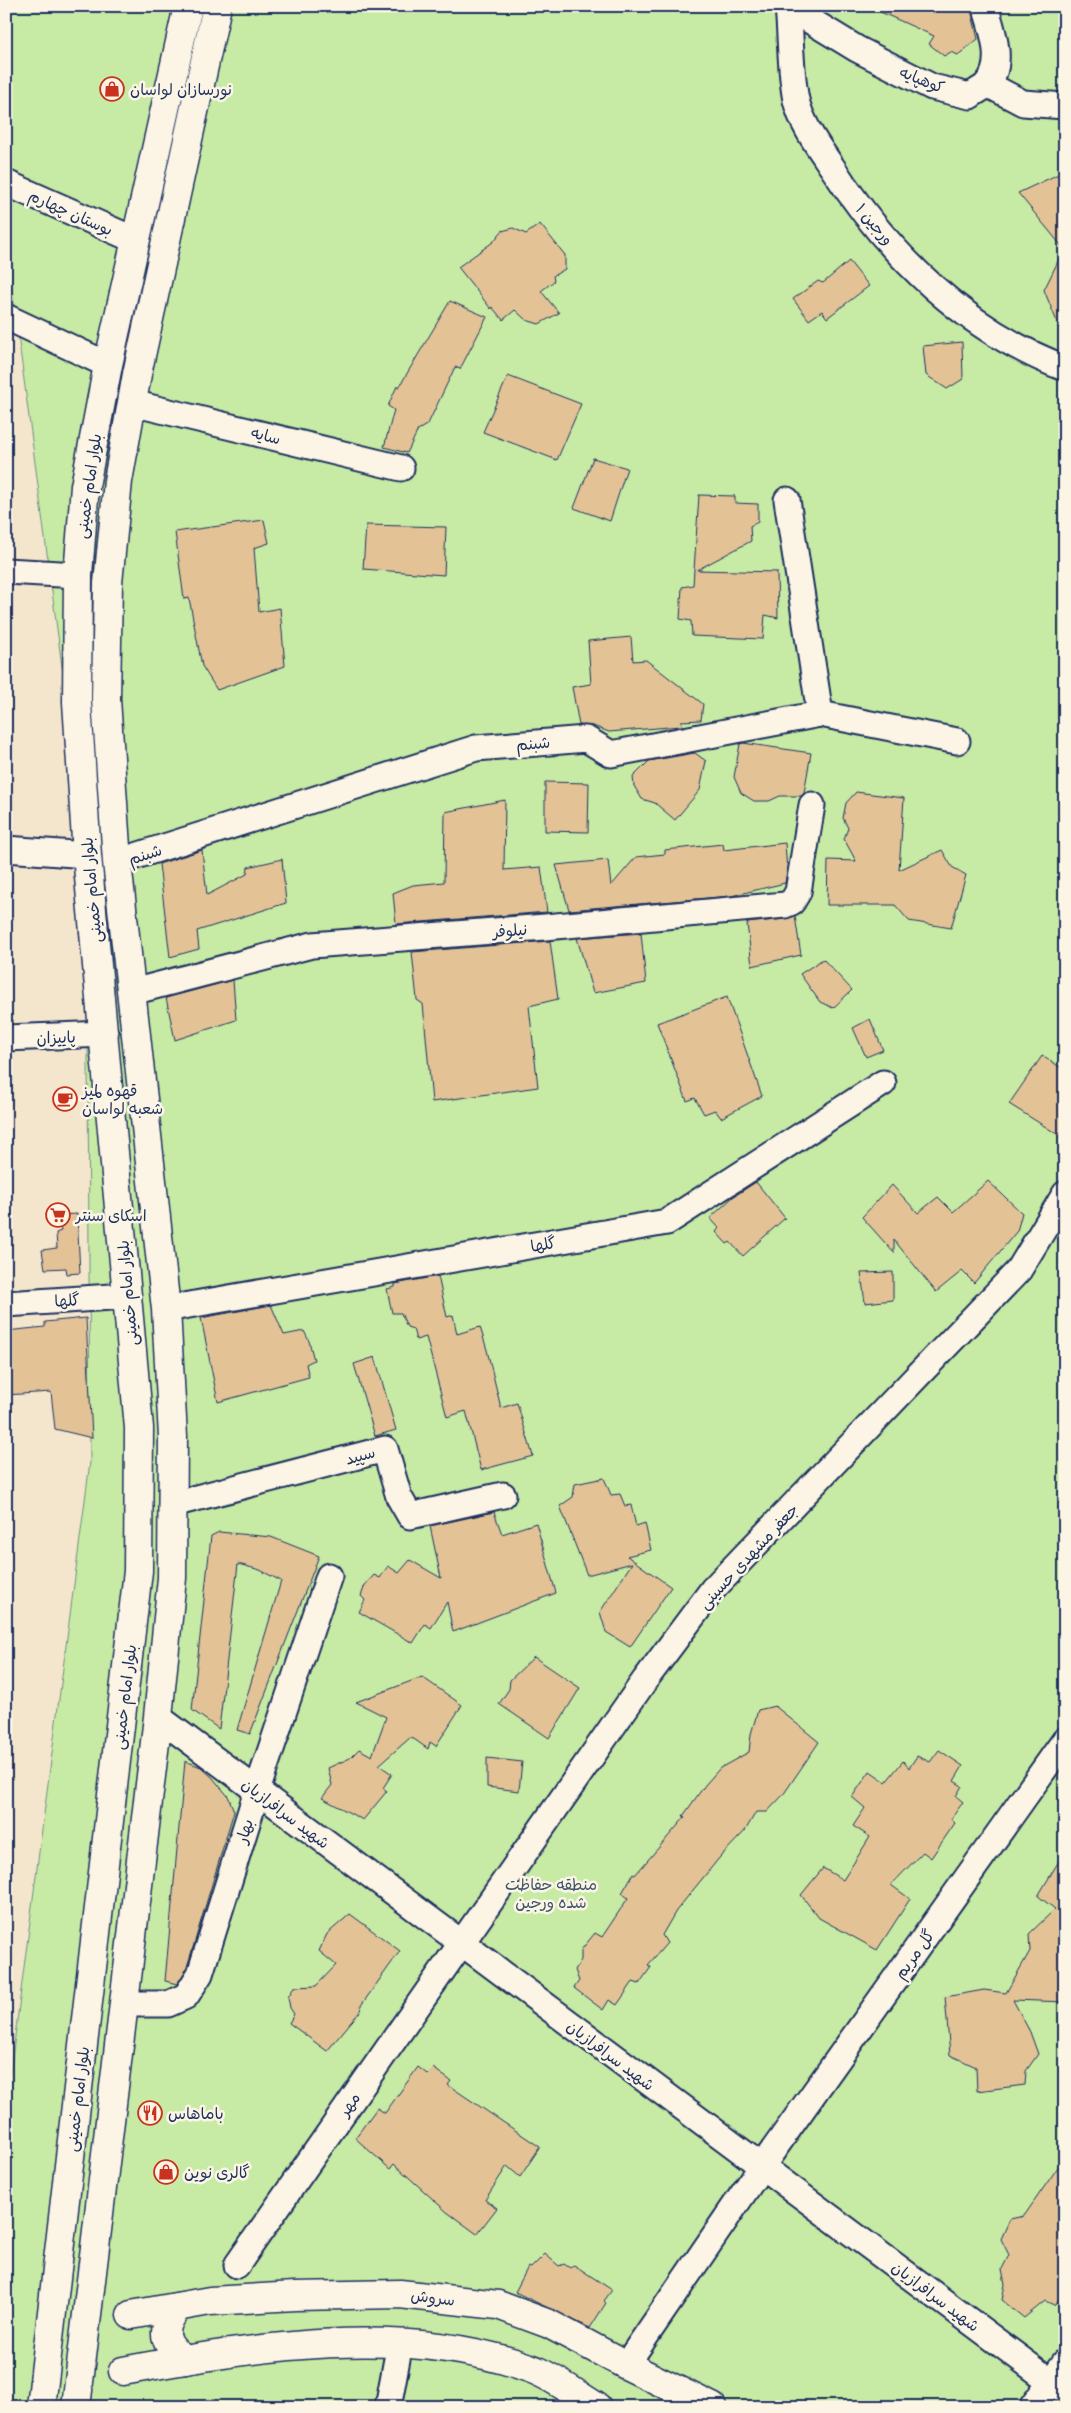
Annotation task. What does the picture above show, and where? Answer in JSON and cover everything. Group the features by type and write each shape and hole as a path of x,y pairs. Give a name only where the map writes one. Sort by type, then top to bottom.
{"main road":[{"name":"بلوار امام خمینی","path":"41,2407 138,1571 140,1428 87,855 77,702 78,575 85,486 108,365 188,6"},
{"name":"بلوار امام خمینی","path":"76,2407 158,1718 172,1578 174,1437 166,1309 118,862 106,699 108,583 118,481 132,402 217,6"},
{"name":"سروش","path":"131,2315 210,2301 295,2296 400,2294 498,2305 549,2324 626,2365 712,2407"},
{"path":"178,2308 168,2320 165,2336 172,2351 185,2360"},
{"path":"123,2371 185,2360 296,2345 400,2343 487,2355 534,2369 597,2407"}],"street":[{"name":"کوهپایه","path":"788,6 857,49 932,87 970,96 987,84"},
{"name":"ورجین ۱","path":"788,6 796,101 807,128 847,190 887,241 932,288 976,322 1034,356 1065,368"},
{"path":"985,6 992,29 997,63 987,84 1023,103 1065,106"},
{"name":"بوستان چهارم","path":"6,183 135,240"},
{"path":"6,316 108,365"},
{"name":"سایه","path":"132,402 401,468"},
{"path":"787,500 820,714"},
{"path":"6,571 78,575"},
{"name":"شبنم","path":"118,862 476,748 586,739 611,754 820,714 956,741"},
{"name":"نیلوفر","path":"132,992 312,945 545,928 785,906 792,902 798,892 812,804"},
{"path":"6,849 87,855"},
{"name":"پاییزان","path":"6,1038 105,1034"},
{"name":"گلها","path":"166,1309 666,1222 883,1084"},
{"name":"جعفر مشهدی حسینی","path":"462,1944 645,1680 713,1590 1019,1270 1065,1194"},
{"name":"گلها","path":"6,1304 127,1296"},
{"name":"سپید","path":"173,1504 385,1449 399,1498 410,1516 502,1495"},
{"name":"بهار","path":"124,2004 168,2004 186,1996 200,1974 257,1791 329,1576"},
{"name":"شهید سرافرازیان","path":"158,1718 762,2166 1060,2378"},
{"name":"گل مریم","path":"626,2365 762,2166 1065,1740"},
{"name":"مهر","path":"237,2265 462,1944"},
{"path":"388,2407 400,2343"},
{"path":"1032,2407 1060,2378"}],"green space":[{"name":"منطقه حفاظت شده ورجین","path":"6,6 1065,6 1065,2407 6,2407 6,2105 90,1462 87,855 6,244"}],"building":[{"path":"867,6 970,6 978,39 958,55 951,52 944,56 929,44 934,36"},
{"path":"1065,171 1064,339 1044,290 1064,249 1018,193"},
{"path":"540,224 565,255 565,269 553,276 554,281 541,291 559,313 539,324 526,320 515,310 503,320 492,307 491,309 458,267 493,242 502,231 513,228 526,234"},
{"path":"849,261 869,286 827,318 822,311 809,320 793,299 818,281 823,283"},
{"path":"450,301 487,317 460,369 455,367 428,424 418,430 407,453 384,447 394,410 388,406 397,386 399,387"},
{"path":"962,342 963,379 947,389 926,375 923,346"},
{"path":"508,376 581,404 557,460 483,432"},
{"path":"593,458 627,468 610,521 574,508"},
{"path":"699,495 735,496 735,503 758,504 758,522 750,526 751,541 697,570 777,572 778,618 765,615 763,639 692,636 691,621 680,619 682,587 693,585"},
{"path":"264,520 269,543 254,548 259,612 280,608 285,666 217,690 202,666 189,598 184,599 175,532"},
{"path":"366,525 446,527 444,575 363,569"},
{"path":"631,637 633,661 646,660 703,704 701,720 681,721 683,726 609,732 593,726 579,725 572,687 591,684 588,641"},
{"path":"740,744 811,753 804,793 801,796 780,796 769,801 754,801 741,793 734,777"},
{"path":"695,753 706,761 700,790 675,820 655,803 642,799 634,786 633,777 649,761"},
{"path":"545,782 589,783 588,832 545,831"},
{"path":"856,792 904,798 899,870 942,850 952,867 966,875 951,928 909,921 895,905 827,905 828,860 856,861 844,839 848,828 843,818 846,803"},
{"path":"505,800 504,870 541,867 547,912 396,924 393,893 413,885 444,882 445,812"},
{"path":"785,843 787,871 785,883 731,896 569,910 556,865 608,860 611,886 636,857 665,854 665,850 723,844 724,850"},
{"path":"202,850 207,895 247,874 248,867 282,859 286,903 197,931 199,949 170,957 159,864"},
{"path":"795,916 801,955 752,966 747,923 786,919"},
{"path":"641,933 646,983 593,993 577,938"},
{"path":"550,941 558,999 529,1006 538,1087 432,1102 423,1004 417,1000 412,952"},
{"path":"823,959 852,990 833,1008 820,1002 800,974"},
{"path":"233,980 236,1020 175,1040 166,998"},
{"path":"727,997 762,1096 721,1118 715,1110 704,1114 695,1098 687,1101 657,1023"},
{"path":"870,1019 883,1050 866,1057 853,1028"},
{"path":"1042,1056 1065,1070 1065,1139 1009,1104"},
{"path":"988,1181 1022,1213 1017,1231 974,1283 962,1271 936,1292 894,1240 894,1253 862,1217 892,1185 918,1213 938,1197 953,1212"},
{"path":"756,1182 785,1218 743,1256 730,1242 727,1244 716,1232 719,1228 710,1218 733,1197"},
{"path":"77,1214 80,1273 67,1274 66,1268 45,1269 42,1250 57,1248 56,1233 61,1231 58,1215"},
{"path":"893,1272 893,1300 865,1303 861,1273"},
{"path":"438,1276 447,1317 453,1315 457,1334 480,1327 501,1408 517,1403 533,1456 481,1470 466,1411 447,1417 426,1337 416,1340 413,1329 407,1327 401,1313 392,1313 387,1289 395,1287 395,1284"},
{"path":"271,1305 284,1335 304,1331 314,1360 306,1364 309,1377 218,1402 201,1318"},
{"path":"86,1318 92,1438 55,1429 51,1392 6,1395 6,1331 45,1327 45,1322"},
{"path":"375,1357 396,1430 375,1436 354,1364"},
{"path":"604,1478 611,1495 620,1494 625,1506 631,1505 636,1526 645,1523 651,1550 627,1556 671,1587 630,1647 606,1632 600,1612 632,1563 587,1575 560,1506 573,1497 575,1484"},
{"path":"494,1512 502,1534 536,1523 556,1593 453,1632 447,1602 431,1628 425,1624 413,1643 359,1612 365,1600 361,1596 365,1585 374,1575 380,1578 388,1566 399,1573 410,1560 441,1578 430,1526"},
{"path":"219,1532 271,1537 319,1556 250,1734 237,1730 281,1581 260,1570 238,1564 219,1729 192,1710 211,1536"},
{"path":"534,1657 580,1688 549,1738 499,1704 509,1689 510,1680"},
{"path":"422,1677 462,1705 436,1746 430,1742 428,1749 411,1737 379,1765 392,1774 383,1788 387,1791 363,1820 322,1798 332,1785 328,1768 350,1758 359,1749 372,1756 386,1717 356,1702"},
{"path":"775,1706 819,1742 783,1795 767,1812 756,1812 745,1831 720,1857 676,1911 662,1935 667,1943 648,1965 651,1967 639,1984 633,1982 617,2005 609,2000 603,2010 574,1988 579,1981 575,1970 581,1960 581,1950 595,1933 602,1937 628,1898 622,1893 633,1874 635,1875 685,1817 683,1816 705,1785 720,1768 749,1752 751,1734 758,1710"},
{"path":"939,1750 963,1766 954,1781 962,1786 956,1796 963,1802 951,1819 955,1823 931,1858 923,1852 891,1885 910,1899 877,1950 819,1918 801,1895 823,1868 843,1880 870,1837 853,1826 865,1808 852,1797 870,1771 886,1782 903,1761 909,1768 917,1756 930,1762"},
{"path":"487,1758 522,1762 519,1791 487,1787"},
{"path":"185,1761 201,1767 212,1777 228,1796 234,1811 186,1970 177,1984 165,1981"},
{"path":"1065,1851 1065,2002 1013,2000 1030,2032 1038,2054 1026,2071 1025,2085 977,2091 976,2067 950,2055 945,1997 984,1990 1006,1993 1030,1951 1029,1934 1055,1909 1038,1896"},
{"path":"350,1914 400,1951 360,2007 362,2009 327,2051 289,2023 294,2014 290,2008 288,1997 294,1987 316,1986 336,1965 319,1951 327,1934"},
{"path":"418,2067 427,2074 433,2068 451,2081 448,2085 540,2147 520,2177 507,2166 485,2200 497,2208 477,2234 447,2212 394,2164 390,2169 355,2138 377,2108 385,2113"},
{"path":"1065,2157 1065,2293 1054,2305 1045,2301 1024,2318 1002,2300 1005,2284 1002,2269 1009,2255 1001,2239 1010,2219 1024,2216"},
{"path":"545,2254 559,2266 564,2264 570,2268 574,2265 612,2290 590,2328 515,2292 528,2267 531,2268"}],"place":[{"name":"نورسازان لواسان","path":"112,89"},
{"name":"قهوه لمیز شعبه لواسان","path":"65,1099"},
{"name":"اسکای سنتر","path":"58,1215"},
{"name":"باماهاس","path":"150,2113"},
{"name":"گالری نوین","path":"166,2172"}]}
